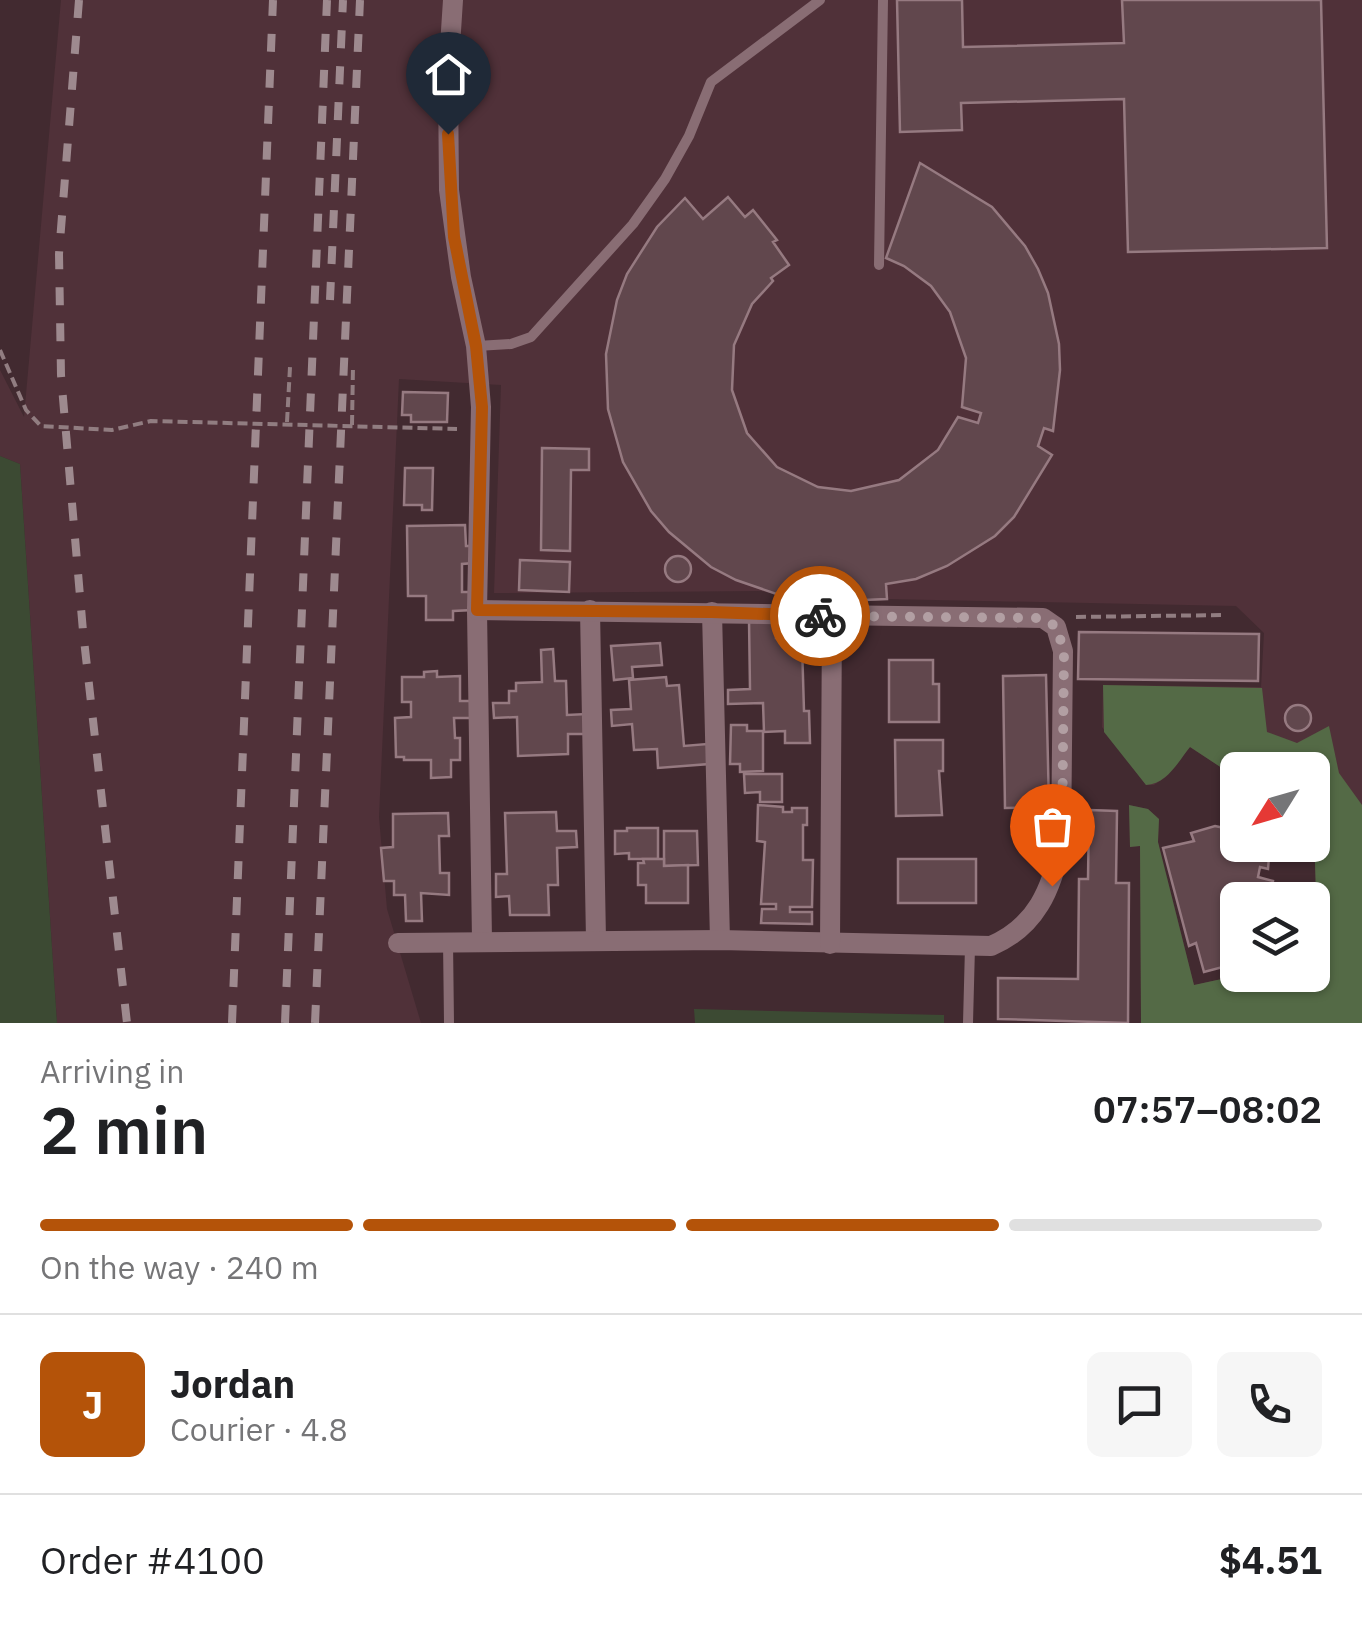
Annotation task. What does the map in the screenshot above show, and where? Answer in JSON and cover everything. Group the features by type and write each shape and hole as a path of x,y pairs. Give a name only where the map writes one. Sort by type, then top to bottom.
{"street":[{"path":"453,0 448,77 449,190 461,278 476,346 482,407 477,610 482,940"},
{"path":"398,943 720,940 990,946 1007,939 1032,916 1052,886 1057,866 1062,843 1064,651 1056,626 1037,618 477,610"},
{"path":"590,610 596,940"},
{"path":"712,612 720,940"},
{"path":"830,944 832,617"}],"lane":[{"path":"476,346 511,344 531,337 633,224 666,179 690,136 711,82 820,0"},
{"path":"880,265 883,0"},
{"path":"448,941 449,1023"},
{"path":"968,1023 970,947"}],"path":[{"path":"0,350 26,410 41,426 112,430 152,421 464,429"},
{"path":"352,425 353,366"},
{"path":"286,424 290,367"},
{"path":"1037,618 1224,615"}],"shaded area":[{"path":"61,0 1362,0 1362,1023 1141,1023 1140,846 1130,847 1129,805 1148,809 1159,819 1158,842 1194,985 1220,979 1220,992 1330,992 1330,882 1316,882 1315,862 1330,862 1330,752 1220,752 1220,767 1190,747 1166,777 1146,785 1102,727 1103,685 1261,687 1264,633 1236,606 887,599 815,602 761,591 494,593 501,385 399,379 379,817 387,909 421,1023 57,1023 20,464 0,456 0,370 24,417"}],"green space":[{"path":"0,456 20,464 57,1023 0,1023"},
{"path":"1103,685 1262,688 1267,732 1297,743 1329,726 1339,773 1362,805 1362,1023 1141,1023 1140,846 1130,847 1129,805 1148,809 1159,819 1158,842 1194,985 1220,979 1220,992 1330,992 1330,882 1316,882 1315,862 1330,862 1330,752 1220,752 1220,767 1190,747 1166,776 1146,785 1104,732"},
{"path":"694,1009 944,1015 944,1023 695,1023"}],"building":[{"path":"897,0 962,0 963,47 1124,43 1122,0 1321,0 1327,248 1128,252 1124,99 961,103 962,130 900,132"},
{"path":"920,163 992,207 1025,246 1038,269 1048,293 1059,344 1053,431 1044,428 1038,446 1052,455 1014,517 995,536 947,566 916,579 886,584 887,599 815,602 788,598 736,580 711,567 669,532 651,511 623,462 608,409 606,354 617,300 627,274 657,227 685,198 703,219 728,197 745,217 753,210 777,240 773,242 789,265 771,278 773,281 752,304 734,345 732,390 747,433 777,467 818,487 851,491 899,480 938,450 958,417 978,423 981,413 962,407 966,358 950,312 931,286 886,258"},
{"path":"403,392 448,393 447,422 411,422 411,415 402,415"},
{"path":"542,448 589,449 589,470 571,470 570,551 541,550"},
{"path":"405,468 433,468 432,510 422,510 422,505 404,505"},
{"path":"465,525 466,546 474,546 474,563 462,564 462,592 473,592 473,610 453,611 453,620 426,620 426,596 408,596 407,526"},
{"path":"678,556 687,560 691,569 687,578 678,582 669,578 665,569 669,560"},
{"path":"520,560 570,562 569,592 519,590"},
{"path":"749,619 776,619 776,638 782,638 783,644 802,644 804,711 809,711 810,743 785,743 785,731 764,732 763,703 728,704 728,690 750,689"},
{"path":"1079,632 1259,634 1258,681 1078,679"},
{"path":"660,643 662,665 632,667 633,678 614,680 611,646"},
{"path":"553,649 555,681 566,681 567,715 587,714 588,734 568,734 568,754 518,756 517,717 494,718 493,703 509,703 509,691 516,691 516,683 542,682 541,650"},
{"path":"889,660 933,660 933,684 939,684 939,722 889,722"},
{"path":"437,671 437,677 460,676 460,701 471,701 471,718 454,718 455,738 460,738 460,760 451,760 451,777 431,778 431,760 396,757 395,718 411,717 411,702 402,702 402,677 424,677 424,672"},
{"path":"1046,675 1049,807 1005,808 1003,676"},
{"path":"666,677 667,686 679,685 684,746 707,744 709,764 658,768 657,749 634,750 632,724 612,726 611,710 631,709 629,680"},
{"path":"1298,705 1307,709 1311,718 1307,727 1298,731 1289,727 1285,718 1289,709"},
{"path":"731,725 763,731 763,771 740,772 740,764 730,764"},
{"path":"895,740 943,740 943,771 939,771 942,815 896,816"},
{"path":"744,774 782,774 782,802 760,802 760,792 745,793"},
{"path":"758,805 783,807 783,812 807,808 803,860 813,860 812,907 790,907 790,912 812,912 812,924 761,923 762,909 776,909 776,904 761,904 765,842 757,841"},
{"path":"1089,810 1117,811 1116,883 1129,883 1128,1023 998,1019 998,978 1078,979 1079,879 1088,879"},
{"path":"556,812 557,831 576,831 577,847 557,848 558,885 548,885 549,915 510,915 509,896 496,897 496,874 507,874 505,813"},
{"path":"448,813 449,836 439,836 440,873 449,873 449,895 421,893 422,921 406,921 405,895 394,895 394,881 384,881 381,848 393,847 393,814"},
{"path":"1220,827 1220,862 1269,862 1268,869 1260,867 1258,877 1273,881 1220,882 1220,968 1204,972 1196,943 1189,946 1163,848 1194,841 1191,833"},
{"path":"658,828 658,859 629,859 629,853 615,854 615,831"},
{"path":"664,831 697,831 698,865 664,866"},
{"path":"643,859 664,859 664,866 688,865 688,903 646,903 646,885 638,885 638,863 644,863"},
{"path":"898,859 976,859 976,903 898,903"}],"railway":[{"path":"79,0 59,254 61,375 83,631 127,1023"},
{"path":"232,1023 273,0"},
{"path":"285,1023 327,0"},
{"path":"330,300 343,0"},
{"path":"315,1023 360,0"}],"way so far":[{"path":"820,616 1043,618 1056,626 1064,651 1062,843 1052,886"}],"route":[{"path":"448,134 454,237 476,346 482,407 477,610 820,616"}]}
